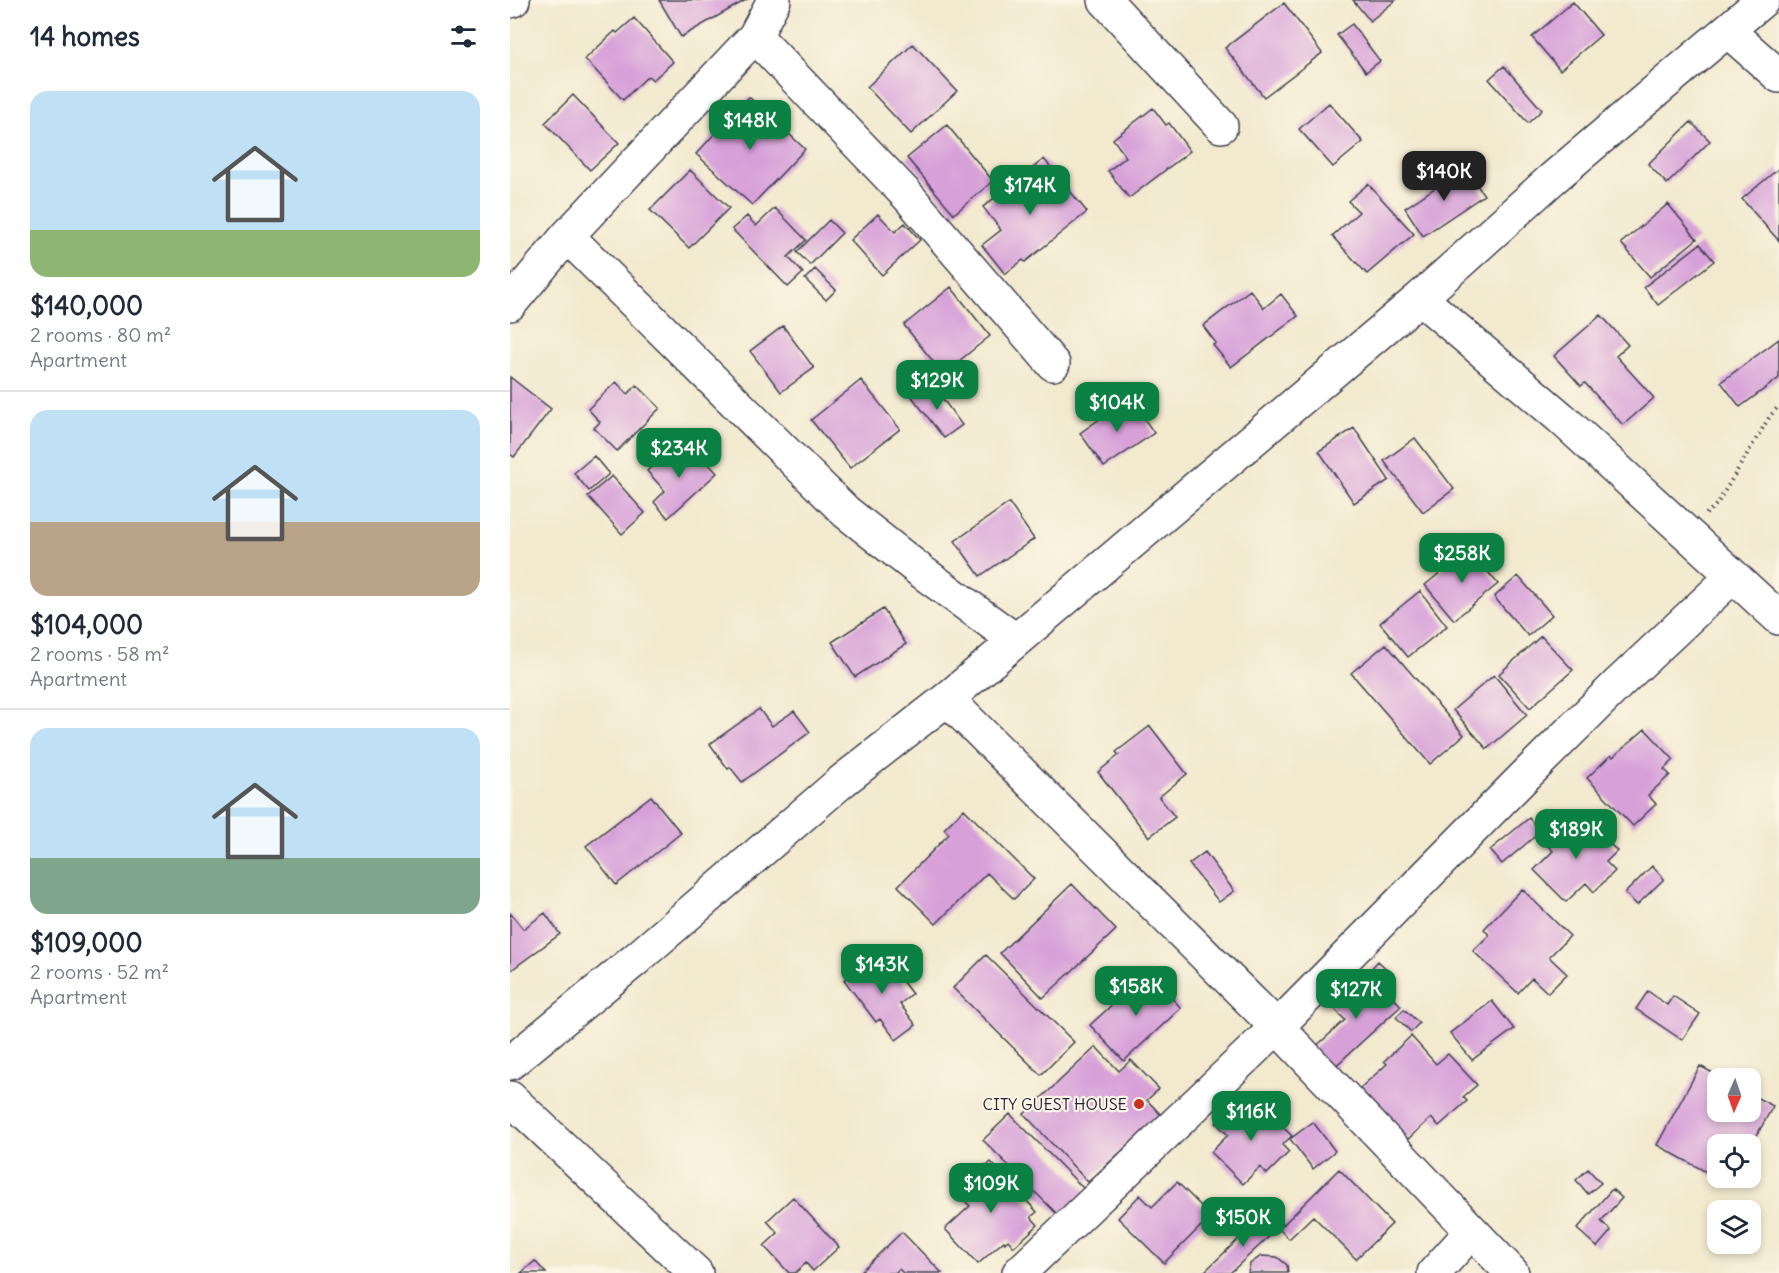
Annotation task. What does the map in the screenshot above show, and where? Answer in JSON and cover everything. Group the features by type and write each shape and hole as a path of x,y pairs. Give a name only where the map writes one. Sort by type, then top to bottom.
{"street":[{"path":"510,304 567,237 755,36 774,0"},
{"path":"1105,0 1221,126"},
{"path":"510,1063 635,960 841,782 947,699 1420,297 1552,179 1763,0"},
{"path":"1728,31 1779,76"},
{"path":"755,36 907,195 1053,364"},
{"path":"567,237 846,512 922,572 1015,640"},
{"path":"1420,297 1560,418 1779,618"},
{"path":"1019,1273 1278,1027 1539,762 1733,576"},
{"path":"947,699 1278,1027 1512,1273"},
{"path":"510,1098 696,1273"},
{"path":"1434,1273 1472,1231"}],"path":[{"path":"1686,532 1718,504 1770,416 1779,406"}],"building":[{"path":"659,0 746,0 681,37"},
{"path":"1353,0 1396,0 1370,21"},
{"path":"1573,2 1601,35 1560,70 1532,37"},
{"path":"1284,3 1322,53 1264,97 1225,48"},
{"path":"634,18 673,62 653,80 648,76 623,100 585,59 615,31 617,33"},
{"path":"1352,24 1380,61 1366,72 1337,35"},
{"path":"913,44 957,91 911,134 867,87"},
{"path":"1504,66 1542,110 1528,123 1489,79"},
{"path":"573,95 619,143 590,170 545,123"},
{"path":"749,97 805,149 752,205 696,154"},
{"path":"1329,103 1363,142 1333,167 1299,129"},
{"path":"1153,108 1166,125 1169,123 1190,151 1129,198 1108,171 1126,157 1113,139"},
{"path":"1691,122 1710,141 1667,184 1648,164"},
{"path":"947,125 993,181 954,214 907,158"},
{"path":"1044,159 1087,212 1025,262 1023,260 1005,274 982,245 1001,230 983,207"},
{"path":"1465,168 1484,195 1423,236 1405,208"},
{"path":"1779,168 1779,241 1742,199"},
{"path":"690,170 729,208 689,248 650,210"},
{"path":"1368,184 1414,234 1367,274 1332,236 1359,212 1348,201"},
{"path":"1668,204 1697,239 1650,277 1621,243"},
{"path":"775,208 806,240 788,257 803,273 788,287 732,229 747,216 756,226"},
{"path":"878,214 895,232 905,223 920,240 882,275 850,240"},
{"path":"829,220 842,233 810,265 797,252"},
{"path":"1700,244 1714,261 1658,305 1644,287"},
{"path":"815,269 836,290 826,300 805,279"},
{"path":"951,287 990,336 943,374 904,325"},
{"path":"1250,290 1264,308 1281,294 1298,316 1231,367 1213,345 1216,343 1203,326"},
{"path":"1601,315 1628,345 1616,356 1654,398 1623,425 1585,383 1581,386 1554,356"},
{"path":"783,326 814,368 781,392 750,351"},
{"path":"1779,339 1779,378 1740,407 1721,382"},
{"path":"510,377 551,409 514,457 510,454"},
{"path":"861,380 900,429 850,468 811,420"},
{"path":"616,382 628,394 637,385 660,408 617,451 594,428 600,422 588,409"},
{"path":"931,383 962,425 944,438 912,397"},
{"path":"1130,398 1154,433 1104,467 1080,433"},
{"path":"1354,428 1389,480 1354,503 1319,451"},
{"path":"1415,438 1454,489 1423,512 1384,461"},
{"path":"676,444 697,466 704,459 717,473 668,518 654,502 665,491 647,471"},
{"path":"594,456 609,474 589,491 574,473"},
{"path":"612,476 645,513 622,534 588,496"},
{"path":"1009,503 1034,539 980,576 955,541"},
{"path":"1469,549 1498,584 1454,620 1425,585"},
{"path":"1518,576 1552,615 1528,636 1494,597"},
{"path":"1420,591 1447,626 1408,657 1380,623"},
{"path":"883,609 906,644 855,677 832,642"},
{"path":"1541,636 1573,670 1530,708 1499,674"},
{"path":"1386,644 1464,735 1430,764 1351,673"},
{"path":"1494,675 1527,715 1487,749 1453,710"},
{"path":"759,709 772,726 794,711 810,732 742,782 730,767 728,769 710,744"},
{"path":"1150,726 1187,774 1159,797 1175,817 1149,837 1098,772 1119,755 1116,752"},
{"path":"1645,729 1674,760 1664,769 1670,775 1648,795 1656,804 1633,826 1587,778 1611,755 1613,757"},
{"path":"651,796 681,833 616,885 586,846"},
{"path":"964,809 1034,879 1014,899 987,873 936,924 898,886 949,834 944,829"},
{"path":"1529,818 1540,832 1502,864 1490,850"},
{"path":"1585,819 1617,851 1606,862 1615,871 1594,892 1586,883 1566,902 1534,870 1553,851 1544,842 1565,821 1574,831"},
{"path":"1205,852 1234,891 1219,902 1189,864"},
{"path":"1652,866 1664,879 1637,905 1625,893"},
{"path":"1072,884 1116,930 1043,998 1000,953"},
{"path":"1522,889 1570,936 1549,957 1567,974 1548,993 1532,978 1518,993 1473,951 1489,935 1484,929"},
{"path":"510,913 523,929 545,913 560,934 510,971"},
{"path":"880,952 912,994 900,1004 916,1025 896,1040 880,1019 876,1022 844,980"},
{"path":"986,955 1074,1042 1041,1075 953,988"},
{"path":"1378,961 1391,973 1380,983 1369,971"},
{"path":"1148,972 1181,1008 1124,1061 1090,1025"},
{"path":"1366,974 1379,988 1382,985 1401,1006 1330,1071 1311,1051 1345,1020 1331,1005"},
{"path":"1648,991 1667,1005 1673,996 1700,1014 1682,1040 1636,1009"},
{"path":"1492,1001 1514,1029 1472,1060 1450,1033"},
{"path":"1404,1009 1419,1023 1411,1032 1396,1017"},
{"path":"1411,1036 1436,1064 1448,1054 1477,1085 1463,1097 1467,1101 1439,1126 1431,1118 1406,1141 1359,1089 1387,1064 1384,1061"},
{"path":"1096,1047 1119,1071 1131,1060 1159,1089 1147,1100 1161,1115 1088,1182 1024,1114"},
{"path":"1700,1066 1707,1070 1707,1122 1761,1122 1761,1100 1773,1106 1758,1134 1707,1134 1707,1172 1657,1145"},
{"path":"1238,1101 1249,1113 1259,1104 1292,1136 1282,1145 1289,1152 1267,1174 1260,1167 1243,1184 1211,1152 1228,1135 1216,1123"},
{"path":"1010,1114 1086,1191 1060,1217 983,1140"},
{"path":"1313,1122 1335,1151 1313,1169 1290,1139"},
{"path":"991,1162 1037,1212 1031,1217 1038,1225 1014,1247 1008,1240 1005,1243 1004,1241 978,1264 945,1229 970,1206 958,1194 963,1189 961,1187"},
{"path":"1339,1169 1392,1224 1356,1259 1313,1216 1289,1239 1279,1229"},
{"path":"1588,1169 1601,1183 1588,1194 1576,1180"},
{"path":"1177,1182 1211,1216 1164,1263 1118,1218 1140,1195 1152,1207"},
{"path":"1612,1189 1622,1198 1601,1221 1611,1231 1597,1247 1577,1229"},
{"path":"793,1197 839,1247 813,1271 806,1263 795,1273 789,1273 764,1246 778,1233 767,1221"},
{"path":"1263,1216 1276,1230 1230,1273 1203,1273"},
{"path":"902,1232 942,1273 903,1273 899,1269 895,1273 859,1273"},
{"path":"1261,1256 1277,1257 1287,1265 1288,1273 1248,1273 1250,1264"},
{"path":"535,1261 546,1273 521,1273"}],"place":[{"name":"CITY GUEST HOUSE","path":"1139,1104"}]}
